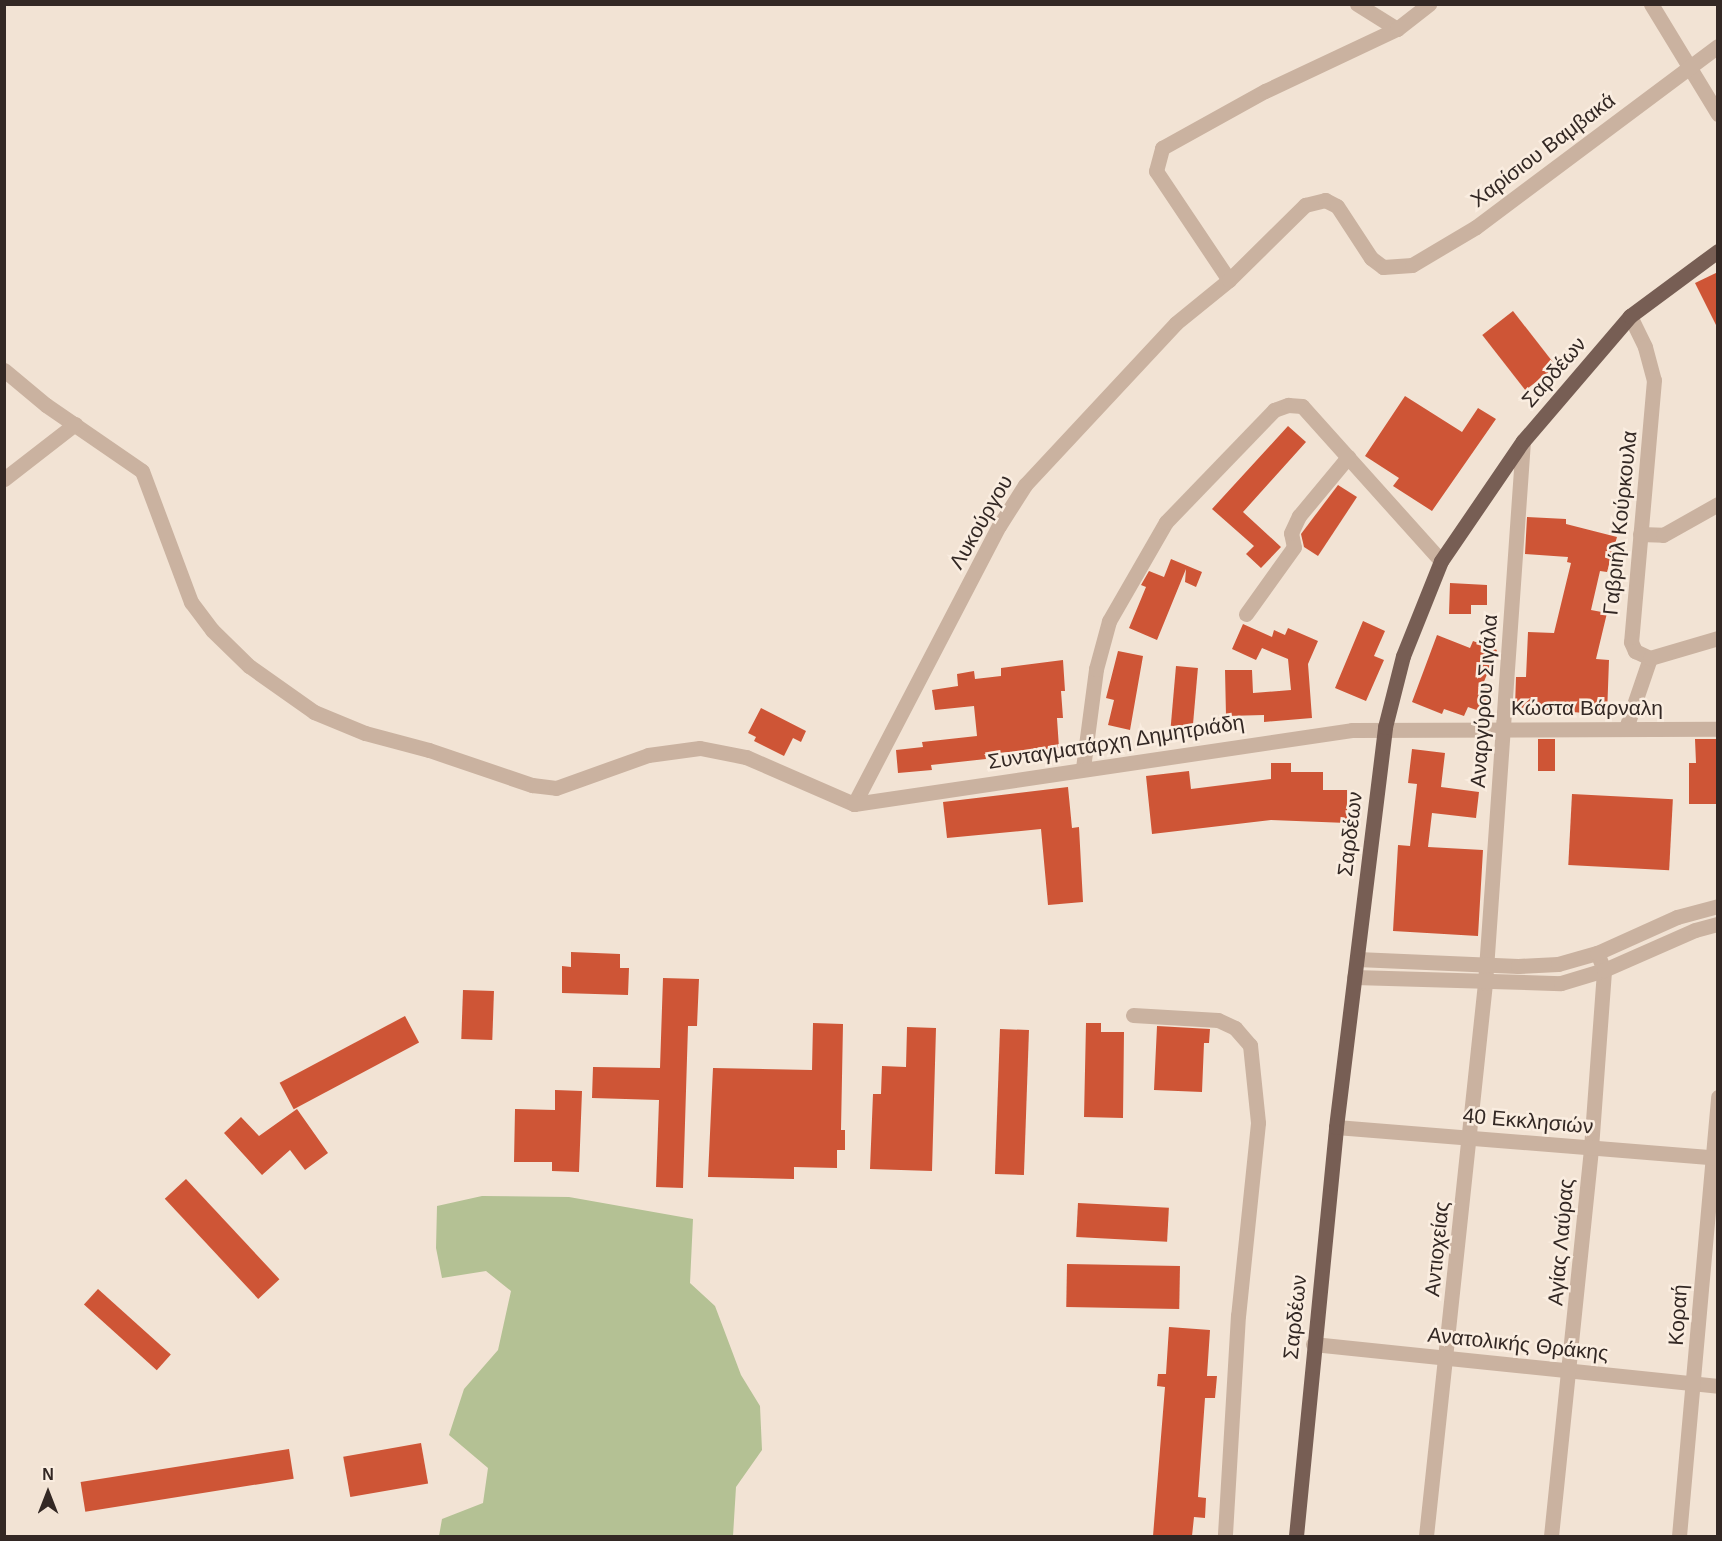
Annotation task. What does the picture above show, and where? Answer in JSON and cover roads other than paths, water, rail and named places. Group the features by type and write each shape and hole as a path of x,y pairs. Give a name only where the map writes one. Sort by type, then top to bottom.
{"main road":[{"name":"Σαρδέων","path":"1296,1536 1336,1127 1384,727 1402,656 1441,561 1523,441 1630,316 1718,251"}],"street":[{"path":"1357,4 1397,29"},
{"path":"1228,280 1161,181 1156,171 1156,158 1172,141 1397,29 1429,4"},
{"path":"1651,4 1718,114"},
{"name":"Χαρίσιου Βαμβακά","path":"1383,267 1412,265 1476,226 1718,46"},
{"name":"Λυκούργου","path":"854,804 999,526 1025,485 1176,323 1228,280 1305,205 1325,200 1337,206 1371,258 1383,267"},
{"name":"Γαβριήλ Κούρκουλα","path":"1630,316 1645,347 1654,380 1631,642 1635,651 1650,658"},
{"path":"4,370 142,471 191,602 212,630 249,666 314,712 365,733 429,750 532,785 556,788 648,754 700,748 746,757 854,804"},
{"path":"1083,768 1096,669 1109,621 1166,522 1274,410 1288,405 1302,406 1441,561"},
{"path":"4,479 75,424"},
{"name":"Αναργύρου Σιγάλα","path":"1486,965 1523,441"},
{"path":"1246,614 1294,548 1291,533 1299,516 1348,457"},
{"path":"1640,534 1663,535 1718,504"},
{"path":"1626,728 1650,658 1718,638"},
{"name":"Συνταγματάρχη Δημητριάδη","path":"854,804 1254,741 1384,727"},
{"name":"Κώστα Βάρναλη","path":"1384,727 1718,729"},
{"path":"1357,959 1486,965 1551,965 1598,953 1677,916 1718,906"},
{"path":"1354,977 1485,983 1561,983 1604,970 1695,930 1718,924"},
{"name":"Αγίας Λαύρας","path":"1551,1536 1591,1148 1604,970 1598,953"},
{"name":"Αντιοχείας","path":"1426,1536 1448,1357 1486,965"},
{"path":"1133,1015 1218,1020 1235,1028 1250,1046 1258,1123 1238,1315 1225,1536"},
{"name":"Κοραή","path":"1679,1536 1718,1097"},
{"name":"40 Εκκλησιών","path":"1336,1127 1714,1157"},
{"name":"Ανατολικής Θράκης","path":"1313,1344 1718,1386"}]}
